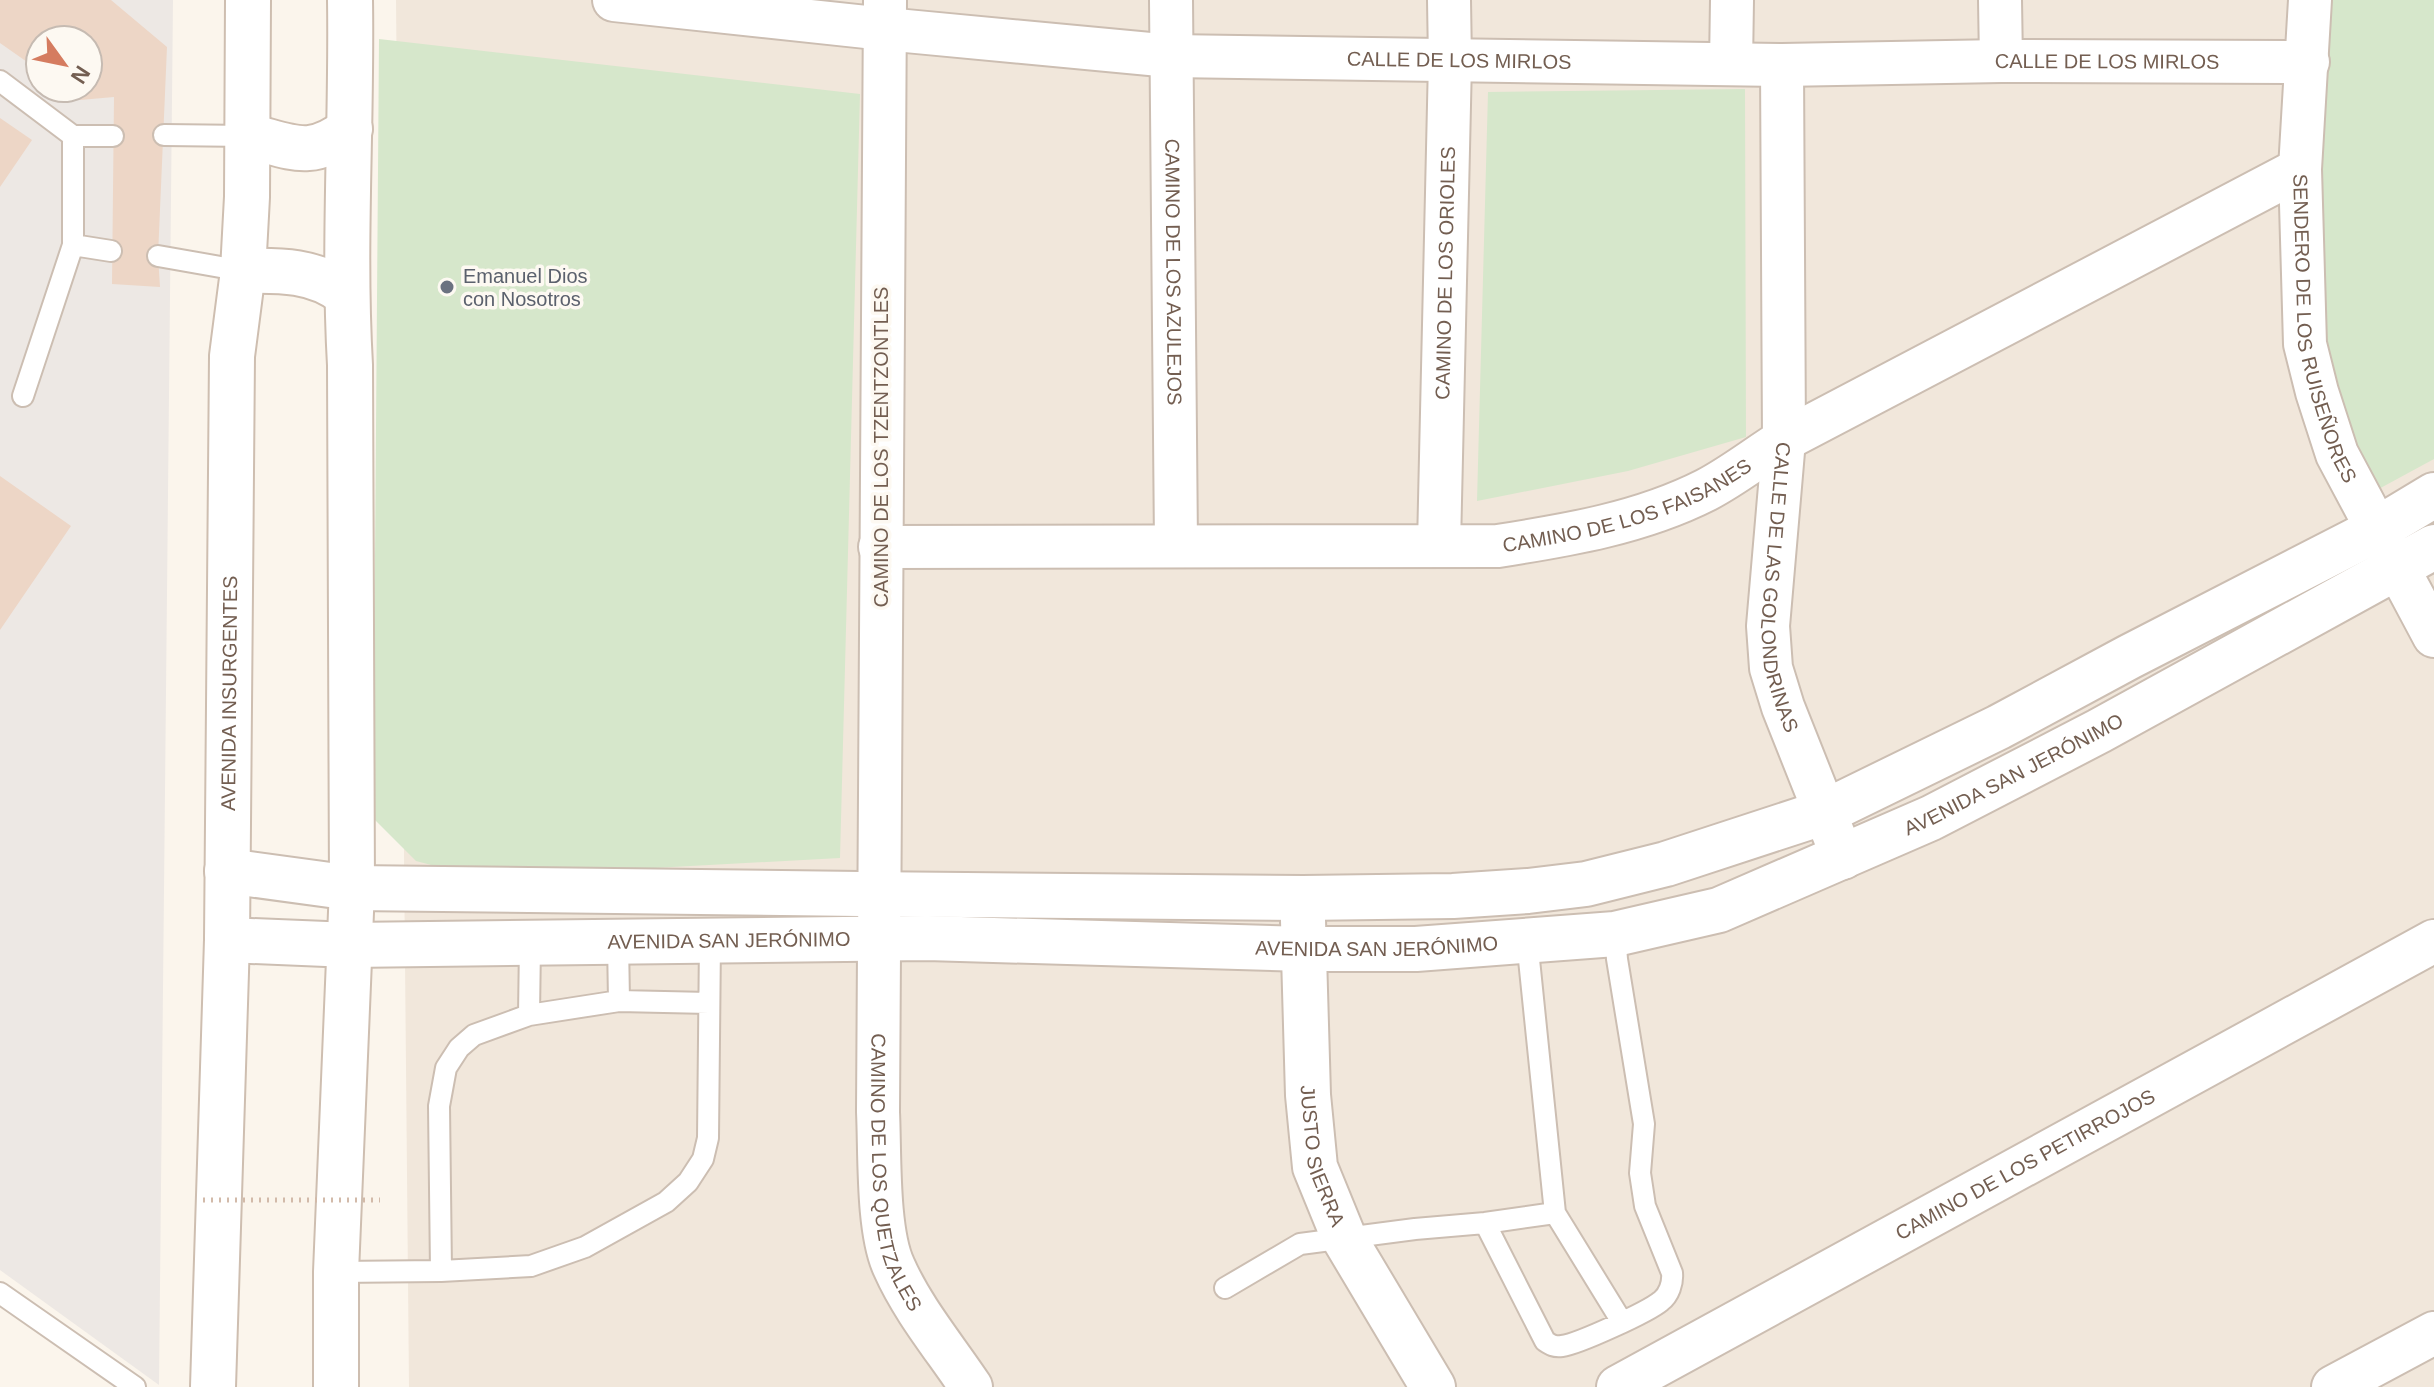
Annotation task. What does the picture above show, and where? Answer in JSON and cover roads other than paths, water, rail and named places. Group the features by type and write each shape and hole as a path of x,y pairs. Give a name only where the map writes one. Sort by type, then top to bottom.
{"street":[{"name":"AVENIDA INSURGENTES","path":"213,1387 227,940 232,356 243,271 249,136 248,0"},
{"path":"336,1387 336,1272 352,888 350,365 346,294 350,0"},
{"name":"CALLE DE LOS MIRLOS","path":"614,0 885,15 1171,56 1782,65 2001,61 2308,62"},
{"name":"CAMINO DE LOS AZULEJOS","path":"1171,0 1176,545"},
{"name":"CAMINO DE LOS ORIOLES","path":"1439,545 1449,0"},
{"path":"1731,64 1732,0"},
{"path":"2000,0 2001,61"},
{"name":"SENDERO DE LOS RUISEÑORES","path":"2310,0 2300,169 2305,344 2337,454 2376,530 2416,557 2434,636"},
{"name":"CAMINO DE LOS TZENTZONTLES","path":"881,939 880,547 885,15"},
{"name":"CALLE DE LAS GOLONDRINAS","path":"1782,65 1784,440 1768,626 1771,668 1783,707 1843,858"},
{"path":"249,136 296,149 316,148 334,141 350,129"},
{"name":"CAMINO DE LOS FAISANES","path":"880,547 1498,546 1643,516 1706,489 1784,440 2300,169"},
{"path":"243,271 304,274 333,284 346,294"},
{"path":"227,871 352,888 1303,898 1453,896 1586,884 1666,864 1825,812 1999,727 2376,530 2434,495"},
{"name":"AVENIDA SAN JERÓNIMO","path":"227,940 350,945 927,938 1304,949 1416,949 1615,934 1719,910 1931,818 2099,731 2416,557"},
{"name":"JUSTO SIERRA","path":"1303,898 1308,1095 1315,1167 1344,1238 1433,1387"},
{"name":"CAMINO DE LOS QUETZALES","path":"881,939 878,1112 883,1222 892,1265 971,1387"},
{"name":"CAMINO DE LOS PETIRROJOS","path":"1618,1387 2434,941"},
{"path":"2333,1387 2434,1333"}],"lane":[{"path":"0,81 73,136 113,136"},
{"path":"164,135 249,136"},
{"path":"23,396 73,245 73,136"},
{"path":"73,245 111,251"},
{"path":"158,256 243,271"},
{"path":"1485,1223 1545,1341 1553,1347 1565,1346 1622,1322 1663,1300 1673,1282 1645,1206 1640,1173 1644,1124 1615,934"},
{"path":"1527,940 1555,1213 1622,1322"},
{"path":"336,1272 531,1266 585,1247 666,1202 688,1182 703,1159 708,1138 710,941"},
{"path":"618,942 619,1001"},
{"path":"529,1015 530,944"},
{"path":"441,1271 439,1106 446,1068 459,1048 474,1035 529,1015 619,1001 709,1003"},
{"path":"1225,1288 1300,1244 1555,1213"},
{"path":"0,1293 135,1387"}],"place":[{"name":"Emanuel Dios con Nosotros","path":"447,287"}]}
